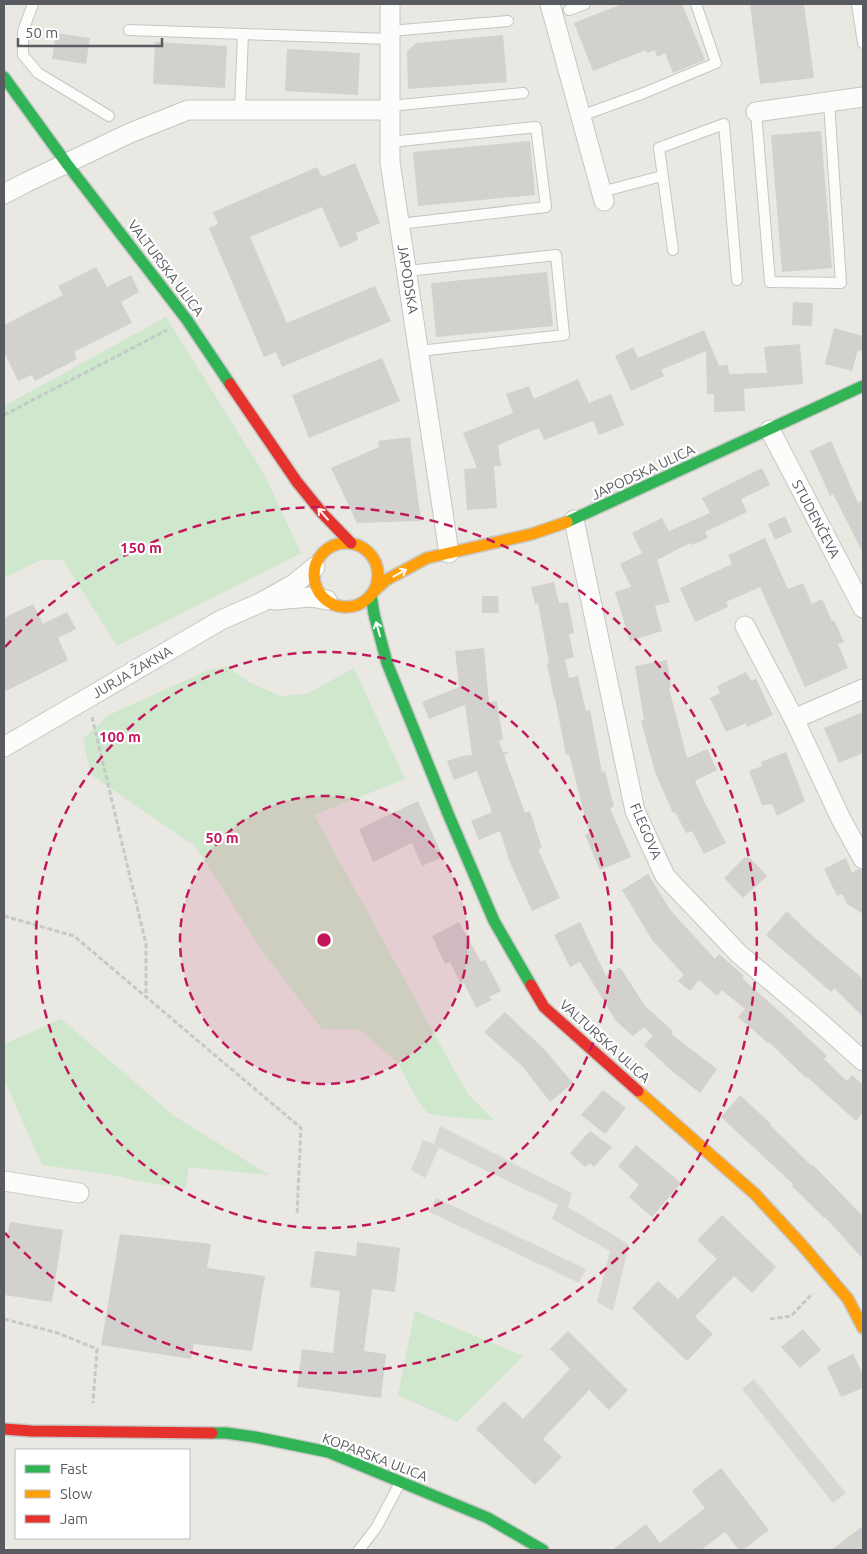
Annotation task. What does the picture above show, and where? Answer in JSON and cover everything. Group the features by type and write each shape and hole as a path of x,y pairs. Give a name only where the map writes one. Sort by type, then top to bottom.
{"street":[{"name":"JAPODSKA","path":"390,4 390,162 449,553"},
{"path":"550,4 602,197"},
{"name":"VALTURSKA ULICA","path":"4,77 67,164 186,320 297,482 322,514 351,543"},
{"path":"756,112 863,98"},
{"path":"4,194 130,133 188,110 390,108"},
{"name":"JAPODSKA ULICA","path":"373,593 386,580 427,558 532,534 574,520 863,386"},
{"name":"STUDENČEVA","path":"770,430 863,608"},
{"name":"VALTURSKA ULICA","path":"297,482 310,517"},
{"name":"FLEGOVA","path":"574,520 635,811 665,876 739,954 863,1061"},
{"path":"316,541 317,563 314,576 316,586 321,594 331,603 353,619"},
{"path":"317,563 324,551 342,543 360,546 375,560 378,570 378,581 373,593 364,602 355,606 345,607 331,603"},
{"path":"368,552 388,555"},
{"name":"JAPODSKA ULICA","path":"404,556 427,558"},
{"name":"JURJA ŽAKNA","path":"4,747 220,620 262,602 294,584 317,563"},
{"name":"VALTURSKA ULICA","path":"373,593 374,614 387,663 494,921 544,1007 755,1194 848,1299 863,1328"},
{"name":"JURJA ŽAKNA","path":"262,602 311,597 331,603"},
{"path":"745,626 794,719 841,819 863,859"},
{"name":"VALTURSKA ULICA","path":"370,639 387,663"},
{"path":"794,719 863,689"},
{"path":"4,1180 79,1193"},
{"name":"KOPARSKA ULICA","path":"4,1429 31,1431 226,1433 328,1452 488,1518 543,1550"}],"lane":[{"path":"33,4 23,31 23,55 38,73 109,116"},
{"path":"569,10 585,4"},
{"path":"581,116 644,93 716,63 696,4"},
{"path":"857,4 863,43"},
{"path":"129,30 243,34 390,35 508,21"},
{"path":"240,109 243,34"},
{"path":"390,108 523,93"},
{"path":"756,112 770,282 841,283 830,102"},
{"path":"673,250 659,148 724,124 737,280"},
{"path":"390,142 536,127 546,207 400,224"},
{"path":"602,197 662,176"},
{"path":"406,271 556,255 564,335 419,352"},
{"path":"359,1550 376,1528 401,1482"}],"path":[{"path":"4,415 186,320"},
{"path":"88,697 146,944 146,998"},
{"path":"4,916 74,936 301,1128 297,1215"},
{"path":"770,1319 791,1316 828,1276"},
{"path":"4,1319 58,1333 97,1349 92,1404"}],"shaded area":[{"path":"440,1126 572,1193 568,1207 629,1245 613,1311 597,1302 610,1251 552,1219 558,1205 439,1148 425,1178 411,1170 423,1140 434,1144"},
{"path":"436,1198 586,1269 579,1283 429,1212"},
{"path":"754,1379 846,1493 833,1503 742,1389"}],"green space":[{"path":"166,317 264,474 301,553 117,646 63,560 41,560 4,578 4,406"},
{"path":"227,666 247,681 280,696 307,694 354,668 405,779 314,815 467,1093 494,1120 450,1117 427,1113 398,1063 360,1030 322,1029 261,949 195,846 91,775 83,739 109,715 206,671"},
{"path":"61,1019 173,1115 269,1175 189,1167 186,1188 42,1165 4,1079 4,1044"},
{"path":"415,1311 523,1356 457,1422 398,1395"}],"building":[{"path":"622,4 682,4 705,60 673,73 665,53 657,57 655,50 647,53 646,50 593,71 574,23"},
{"path":"750,4 804,4 814,78 760,84"},
{"path":"56,33 90,38 86,64 52,59"},
{"path":"503,35 507,82 408,89 407,51 416,43"},
{"path":"155,42 227,46 225,88 153,84"},
{"path":"287,49 360,53 358,95 285,91"},
{"path":"821,131 832,268 782,272 771,135"},
{"path":"530,141 535,195 418,206 413,152"},
{"path":"355,163 380,223 356,233 358,240 340,248 322,207 250,237 287,323 375,286 391,321 282,367 276,352 264,357 209,228 218,224 213,212 317,167 322,177"},
{"path":"96,267 107,287 131,275 139,292 121,302 132,323 74,352 77,359 35,381 32,375 18,381 4,352 4,325 63,295 58,286"},
{"path":"547,272 553,326 436,337 431,283"},
{"path":"793,302 813,303 812,326 792,325"},
{"path":"834,328 863,336 863,351 858,350 852,371 825,364"},
{"path":"704,330 719,366 728,365 729,374 767,373 764,347 800,344 803,384 744,389 745,411 714,412 714,394 707,394 706,351 661,370 664,376 631,391 615,356 633,347 638,358"},
{"path":"382,358 400,401 309,438 292,395"},
{"path":"578,379 589,403 611,394 624,425 599,435 593,421 544,440 539,428 498,445 501,466 494,466 497,508 467,510 464,469 477,468 463,433 513,413 506,394 529,386 534,399"},
{"path":"410,437 421,521 357,523 331,468 379,447 378,441"},
{"path":"831,441 858,503 863,500 863,553 833,494 830,496 810,451"},
{"path":"762,468 770,485 741,499 747,512 705,532 708,538 692,545 690,543 657,560 670,602 655,606 662,631 630,641 615,592 631,587 620,564 642,553 632,533 662,518 669,531 710,513 702,498"},
{"path":"785,516 792,532 775,540 768,524"},
{"path":"765,538 788,589 803,583 812,604 822,599 844,642 838,644 848,668 805,687 760,587 726,602 728,607 695,622 680,588 732,564 728,555"},
{"path":"554,582 559,603 568,602 574,633 569,634 574,657 565,660 569,678 578,676 586,711 590,710 602,772 605,771 614,807 610,808 631,857 600,870 585,835 589,833 569,754 566,755 547,664 549,663 538,603 535,604 531,587"},
{"path":"482,596 498,596 499,613 482,613"},
{"path":"33,604 43,624 67,612 76,629 58,638 68,660 4,692 4,618"},
{"path":"484,648 489,702 497,701 503,740 499,741 503,752 509,752 504,755 525,813 530,811 542,848 538,849 560,898 532,911 509,860 500,831 479,840 471,821 492,812 477,771 454,780 447,761 472,755 465,705 429,719 422,702 459,687 455,651"},
{"path":"667,660 671,687 669,688 687,758 707,749 717,770 695,781 726,843 704,854 692,831 686,833 675,812 673,813 655,772 641,721 644,720 635,666"},
{"path":"746,672 751,681 756,679 773,715 747,727 746,723 726,732 710,698 720,693 717,686"},
{"path":"863,712 863,753 839,763 824,728"},
{"path":"786,752 805,801 777,816 772,804 762,805 749,771 762,766 761,762"},
{"path":"418,801 443,857 422,866 412,843 373,862 359,829"},
{"path":"744,858 750,858 767,876 743,898 724,878"},
{"path":"846,858 852,873 858,869 863,870 863,914 847,904 842,894 837,896 824,869"},
{"path":"648,874 671,911 715,959 719,954 744,976 742,978 827,1056 824,1059 847,1081 852,1075 863,1085 863,1113 856,1121 806,1078 769,1042 738,1017 745,1009 722,990 717,996 699,980 690,991 678,981 684,975 652,940 622,890"},
{"path":"787,911 807,931 863,979 863,1017 834,988 831,992 766,935"},
{"path":"459,922 481,962 485,960 501,991 489,997 492,1000 476,1008 464,983 461,984 450,962 445,964 432,936"},
{"path":"580,922 606,976 620,967 645,1006 673,1031 671,1034 717,1069 700,1093 673,1072 644,1045 653,1036 644,1027 633,1036 616,1021 580,962 570,967 554,935"},
{"path":"505,1012 545,1050 573,1083 550,1102 523,1067 484,1032"},
{"path":"603,1090 626,1108 605,1134 581,1115"},
{"path":"740,1095 863,1216 863,1259 825,1217 792,1186 793,1184 721,1117"},
{"path":"590,1131 612,1147 594,1167 590,1163 585,1167 570,1153"},
{"path":"636,1145 681,1183 652,1217 629,1197 639,1185 618,1166"},
{"path":"722,1215 776,1267 752,1293 734,1276 695,1317 713,1334 687,1361 632,1308 658,1281 678,1299 717,1259 697,1240"},
{"path":"10,1222 63,1230 52,1302 4,1295 4,1231 8,1232"},
{"path":"120,1234 211,1244 207,1268 265,1276 252,1351 194,1344 191,1359 101,1345"},
{"path":"357,1242 400,1248 395,1292 372,1289 364,1351 386,1354 381,1398 297,1387 302,1349 333,1353 340,1291 310,1287 315,1251 356,1256"},
{"path":"803,1329 821,1350 800,1368 781,1347"},
{"path":"568,1331 628,1390 609,1410 589,1390 543,1439 562,1457 535,1485 476,1429 504,1401 523,1419 570,1369 550,1349"},
{"path":"853,1354 863,1374 863,1388 841,1397 827,1367"},
{"path":"721,1468 769,1530 743,1550 739,1550 725,1532 701,1550 612,1550 646,1524 660,1543 705,1508 692,1491"},
{"path":"863,1526 863,1550 831,1550"}],"traffic: fast":[{"path":"4,77 67,164 187,320 230,384"},
{"path":"567,522 863,386"},
{"path":"371,595 387,663 449,816 494,921 531,985"},
{"path":"212,1433 255,1437 328,1452 488,1518 543,1550"}],"traffic: slow":[{"path":"374,591 386,580 427,558 532,534 567,522"},
{"path":"346,543 364,548 369,552 373,557 378,575 373,593 369,598 364,602 346,607 328,602 323,598 319,593 314,575 319,557 323,552 328,548 346,543"},
{"path":"638,1091 755,1194 848,1299 863,1328"}],"traffic: jam":[{"path":"230,384 297,482 323,514 351,543"},
{"path":"531,985 544,1007 638,1091"},
{"path":"4,1429 212,1433"}]}
